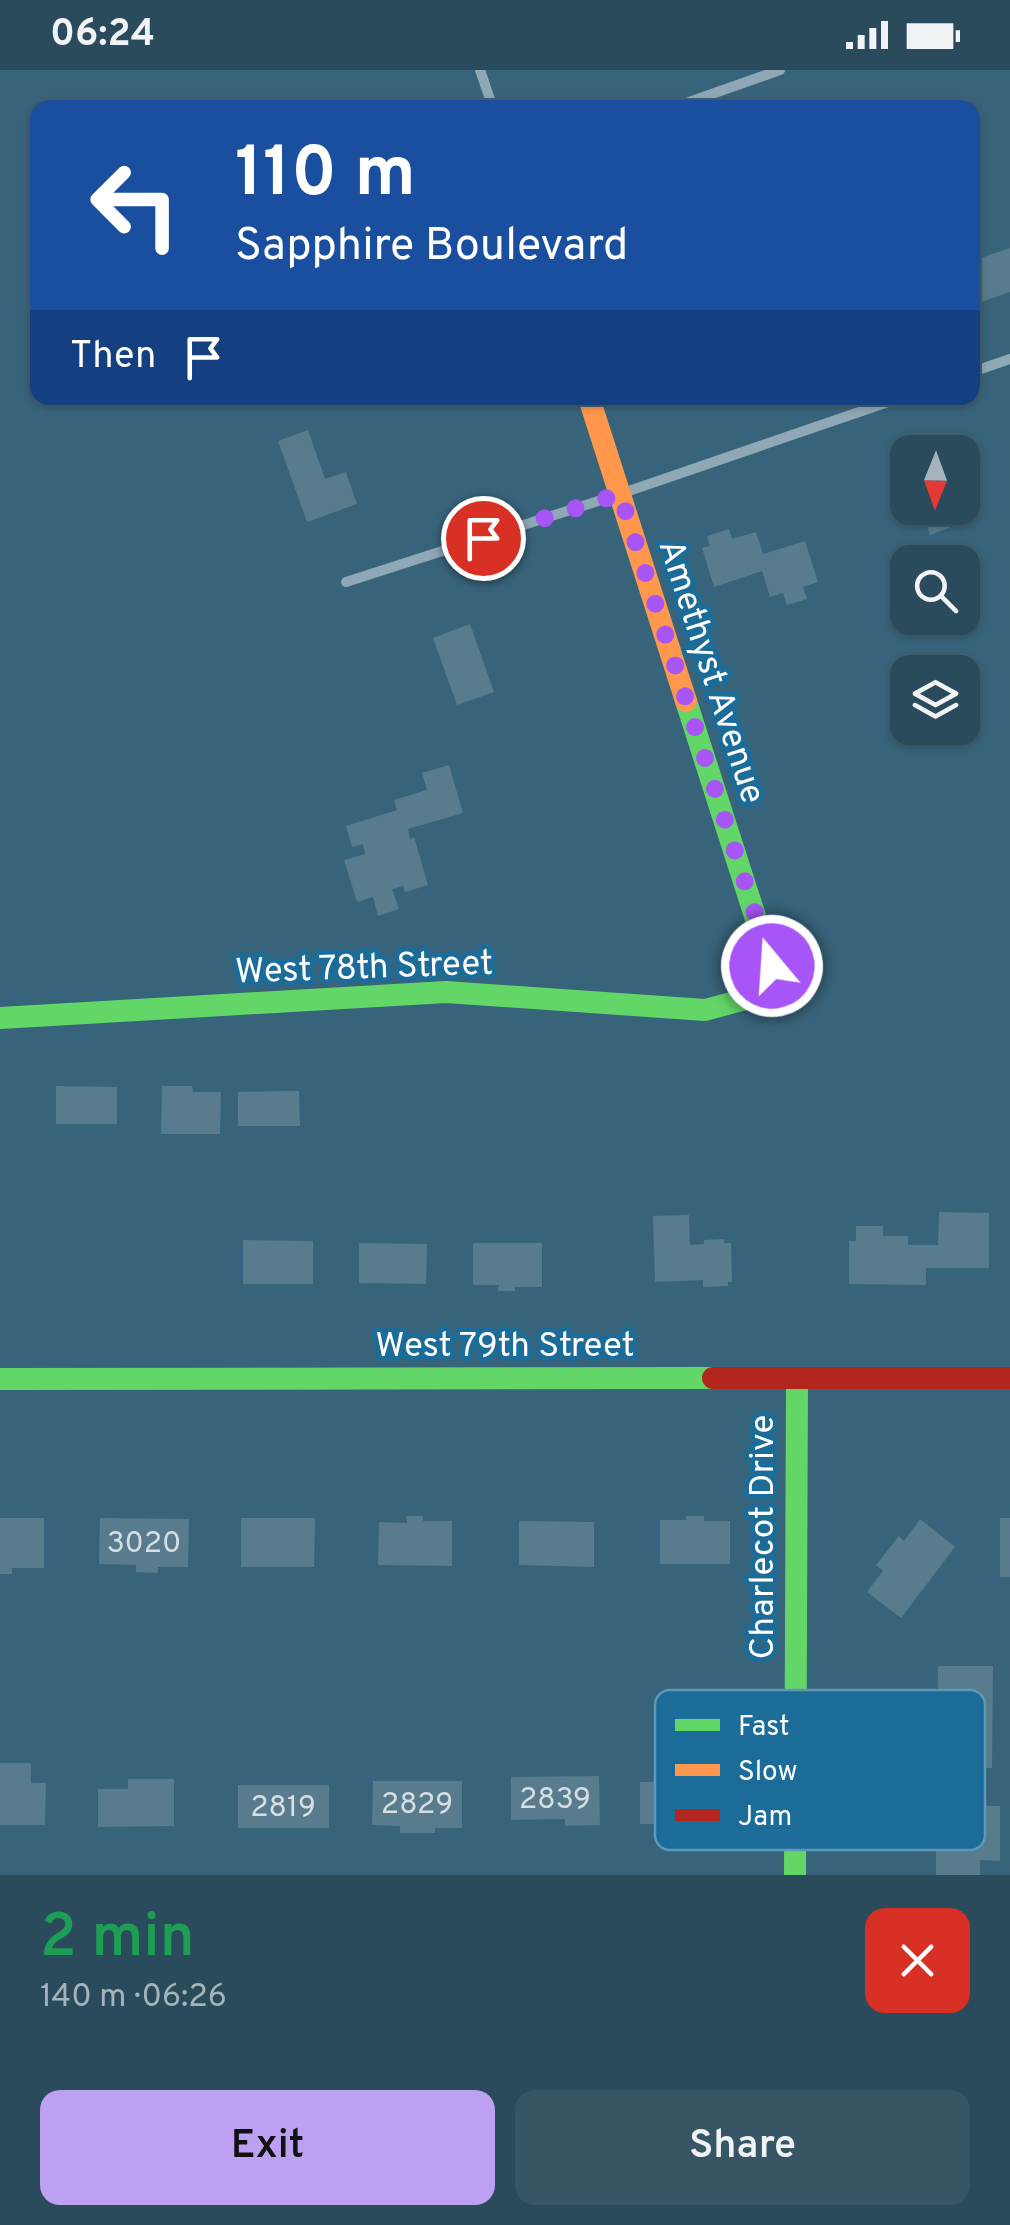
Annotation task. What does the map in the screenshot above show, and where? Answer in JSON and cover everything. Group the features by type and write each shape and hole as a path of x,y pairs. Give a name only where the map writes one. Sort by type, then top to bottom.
{"street":[{"path":"480,70 491,100"},
{"path":"695,100 780,70"},
{"path":"980,369 1010,360"},
{"name":"Amethyst Avenue","path":"590,405 772,966"},
{"path":"346,582 880,405"},
{"name":"West 78th Street","path":"0,1018 446,992 705,1010 753,997 772,966"},
{"name":"Charlecot Drive","path":"796,1690 797,1378"},
{"name":"West 79th Street","path":"0,1379 1010,1378"},
{"name":"Charlecot Drive","path":"795,1850 795,1875"}],"building":[{"path":"1010,248 1010,292 980,302 980,258"},
{"path":"308,430 325,479 346,472 357,504 307,522 278,441"},
{"path":"926,525 957,525 930,535"},
{"path":"729,529 732,539 756,532 763,554 805,541 818,582 803,587 807,599 787,605 783,593 770,597 762,571 714,587 702,548 710,546 707,536"},
{"path":"470,624 494,692 457,705 433,638"},
{"path":"449,765 463,813 408,829 428,885 405,892 403,886 392,889 399,909 378,916 373,897 357,902 344,860 365,854 363,844 352,847 346,826 397,810 394,800 427,790 422,773"},
{"path":"56,1086 117,1087 117,1124 56,1124"},
{"path":"162,1086 192,1086 193,1092 221,1092 220,1134 161,1134"},
{"path":"299,1091 300,1126 238,1126 238,1092"},
{"path":"939,1212 989,1213 989,1268 926,1268 926,1285 849,1284 849,1241 856,1241 856,1226 883,1226 883,1236 908,1236 908,1245 938,1245"},
{"path":"689,1215 690,1245 724,1239 724,1243 731,1243 732,1282 728,1286 703,1287 703,1280 655,1282 653,1216"},
{"path":"243,1240 313,1241 313,1284 243,1284"},
{"path":"359,1243 427,1244 426,1284 359,1283"},
{"path":"473,1243 542,1243 542,1287 498,1291 499,1285 473,1285"},
{"path":"406,1516 423,1516 423,1521 452,1521 452,1566 378,1565 379,1522 407,1523"},
{"path":"686,1516 730,1521 730,1564 660,1564 660,1520 686,1520"},
{"path":"0,1518 44,1518 44,1568 12,1568 12,1574 0,1574"},
{"path":"100,1518 189,1519 188,1567 158,1567 158,1573 136,1572 136,1565 99,1564"},
{"path":"241,1518 315,1518 314,1567 241,1567"},
{"path":"1000,1518 1010,1518 1010,1577 1000,1577"},
{"path":"920,1519 955,1547 901,1618 867,1592 883,1571 876,1565 899,1536 904,1541"},
{"path":"519,1521 594,1522 594,1567 519,1565"},
{"path":"938,1666 993,1666 992,1768 985,1768 985,1690 938,1690"},
{"path":"0,1763 31,1763 31,1783 46,1783 45,1825 0,1825"},
{"path":"599,1776 600,1825 565,1826 565,1819 511,1820 511,1777"},
{"path":"128,1779 174,1779 174,1826 98,1827 98,1789 128,1789"},
{"path":"373,1781 462,1781 462,1828 400,1833 400,1826 372,1825"},
{"path":"640,1782 655,1782 655,1824 640,1824"},
{"path":"238,1785 329,1785 329,1828 238,1828"},
{"path":"985,1806 1000,1806 1000,1861 980,1860 980,1875 936,1875 936,1850 985,1850"}],"traffic: fast":[{"path":"0,1018 446,992 705,1010 753,997 771,966 686,701"},
{"path":"0,1379 713,1378"},
{"path":"796,1690 797,1378"},
{"path":"795,1850 795,1875"}],"traffic: slow":[{"path":"591,405 686,701"}],"traffic: jam":[{"path":"713,1378 1010,1378"}],"route":[{"path":"483,538 620,494 772,966"}]}
